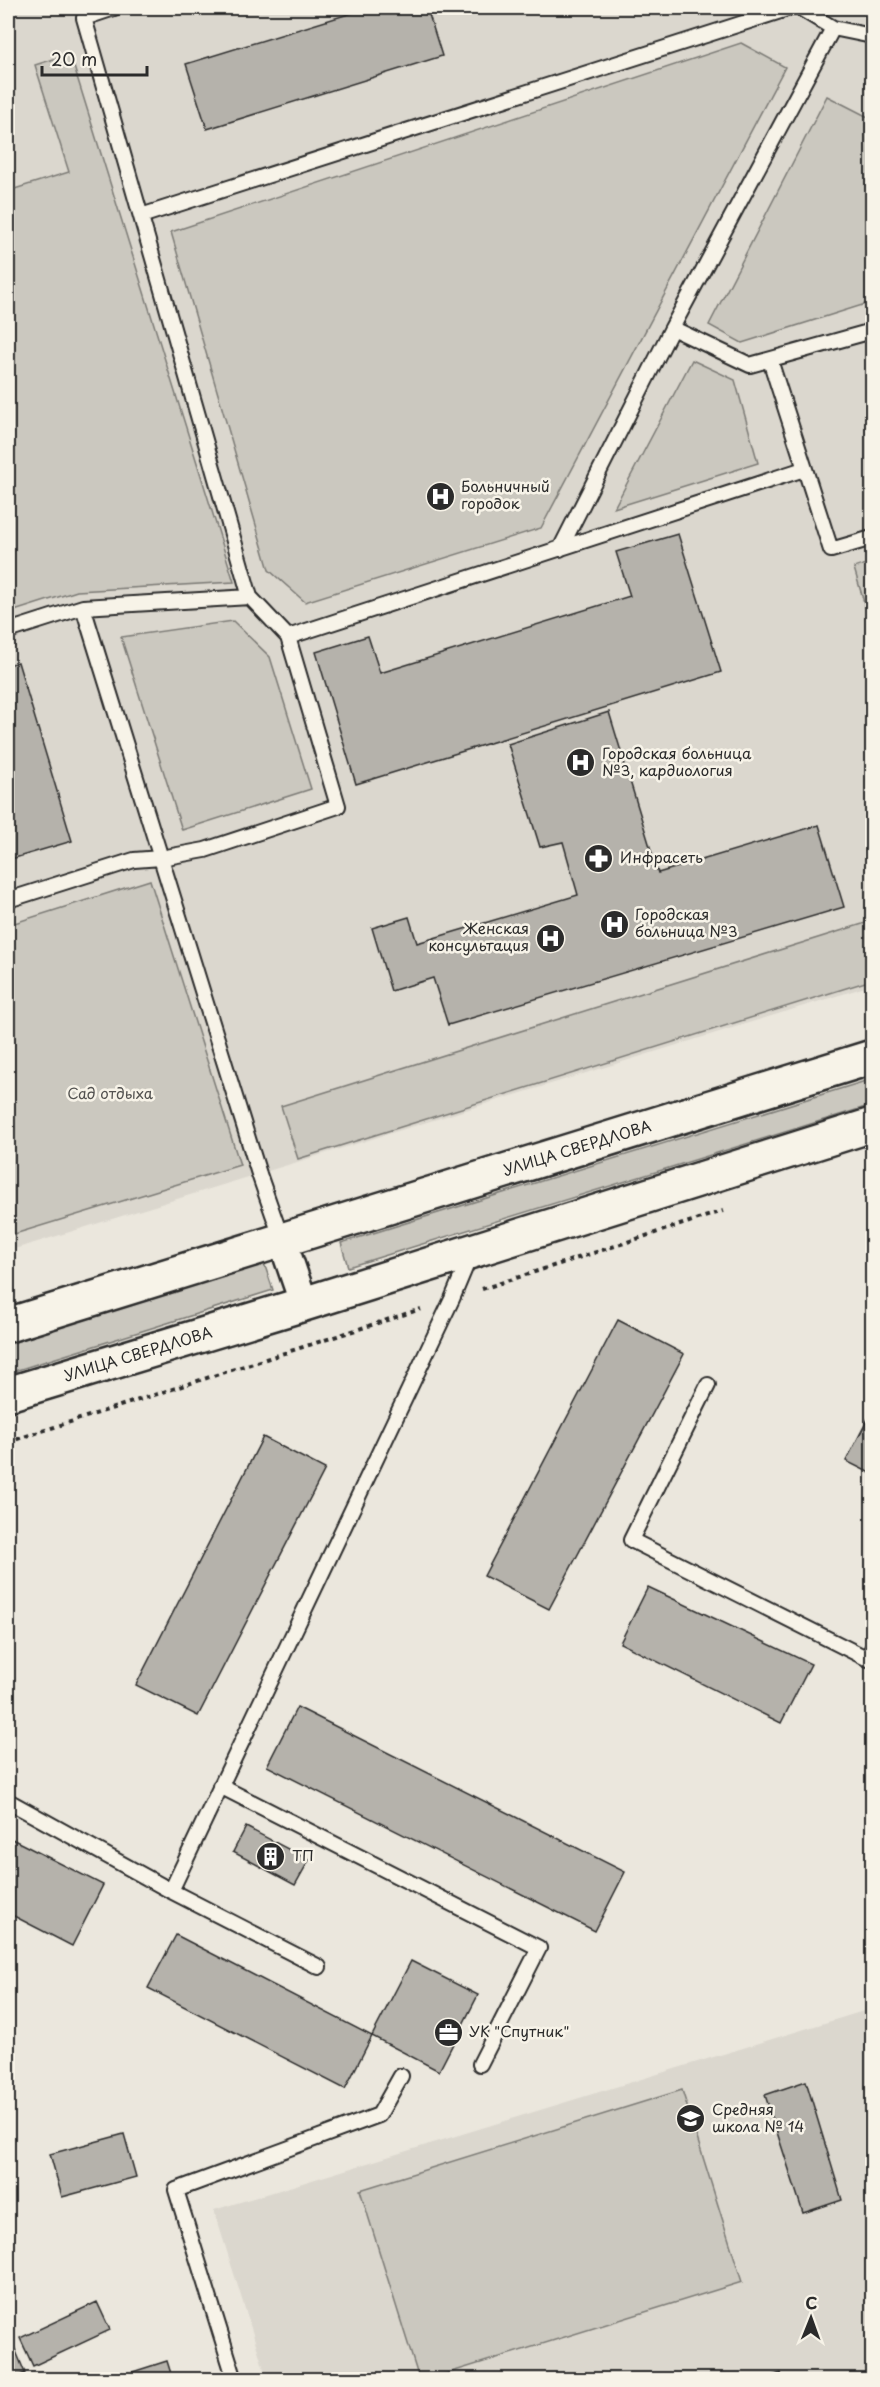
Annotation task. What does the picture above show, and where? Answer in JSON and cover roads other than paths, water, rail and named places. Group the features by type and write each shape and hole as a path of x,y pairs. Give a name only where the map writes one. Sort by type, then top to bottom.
{"street":[{"name":"УЛИЦА СВЕРДЛОВА","path":"8,1325 873,1057"},
{"name":"УЛИЦА СВЕРДЛОВА","path":"8,1394 304,1304 873,1125"},
{"path":"282,1240 304,1304"}],"lane":[{"path":"8,900 134,860 205,850 338,806 288,637 250,597 84,18 114,8"},
{"path":"141,216 790,8"},
{"path":"800,8 833,28 873,36"},
{"path":"560,549 672,328 833,28"},
{"path":"672,328 750,365 873,330"},
{"path":"770,360 831,550 873,538"},
{"path":"288,637 804,469"},
{"path":"8,632 83,608 250,597"},
{"path":"83,608 259,1174 282,1240"},
{"path":"171,1891 452,1299 472,1251"},
{"path":"708,1385 631,1539 868,1659 873,1649"},
{"path":"220,1786 539,1947 480,2064"},
{"path":"8,1802 171,1891 319,1967"},
{"path":"236,2379 176,2190 380,2115 401,2076"}],"place":[{"name":"Больничный городок","path":"440,496"},
{"name":"Городская больница №3, кардиология","path":"581,763"},
{"name":"Инфрасеть","path":"599,858"},
{"name":"Городская больница №3","path":"614,924"},
{"name":"Женская консультация","path":"550,938"},
{"name":"ТП","path":"271,1856"},
{"name":"УК \"Спутник\"","path":"448,2032"},
{"name":"Средняя школа № 14","path":"691,2119"}],"park label":[{"name":"Сад отдыха","path":"110,1094"}]}
